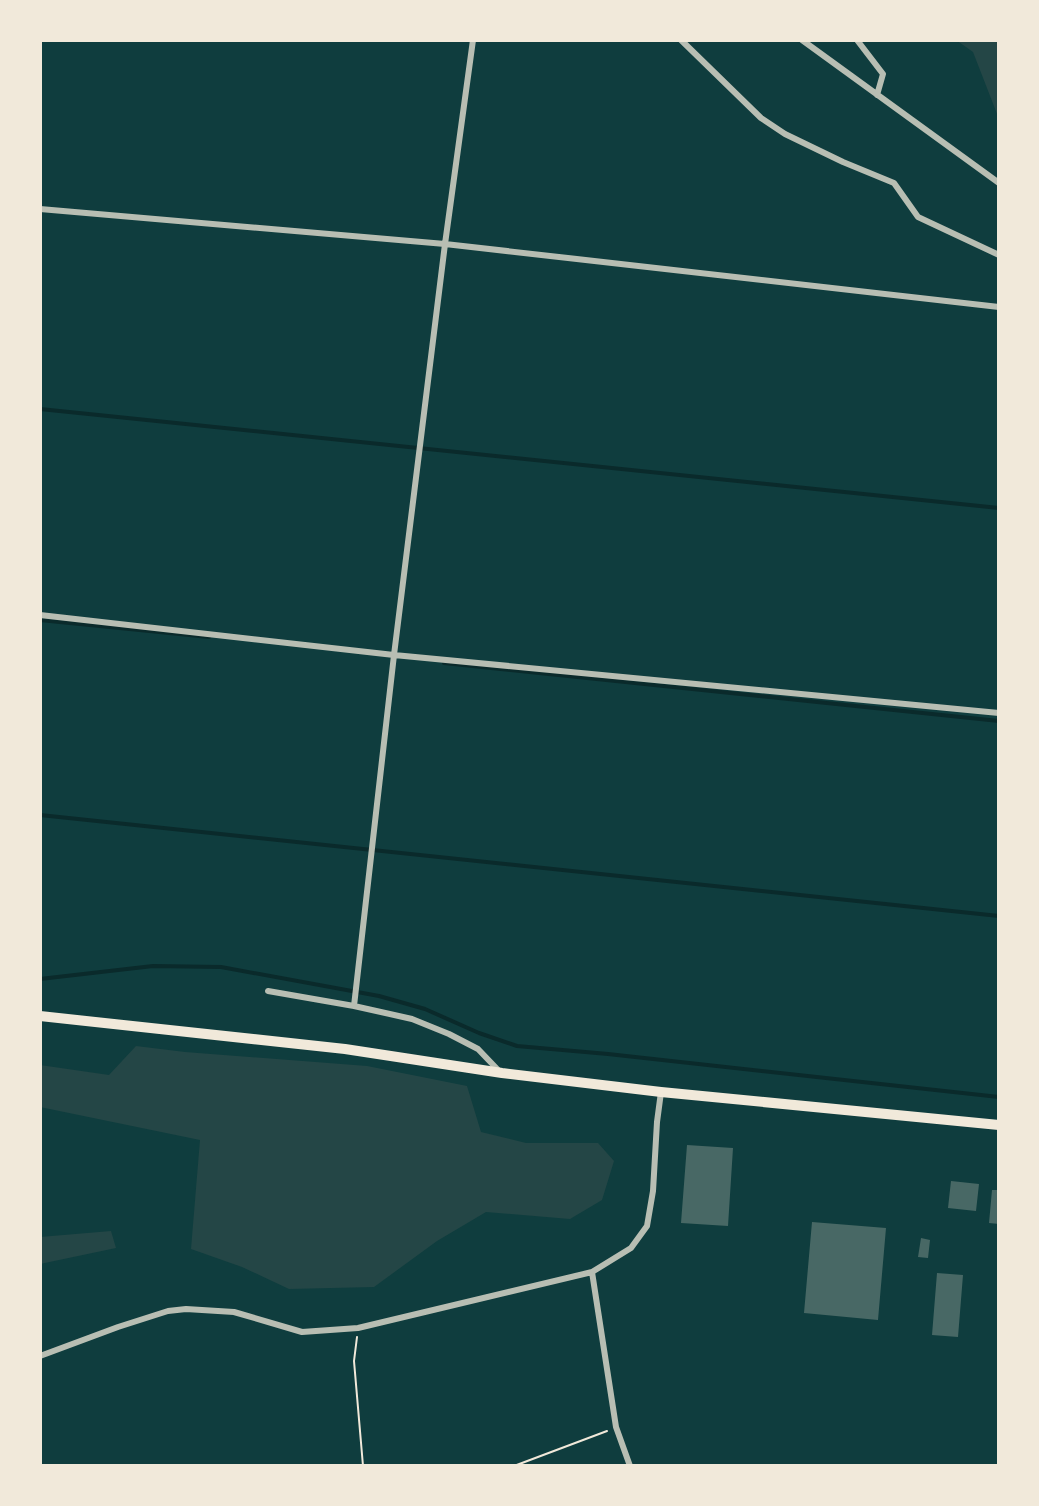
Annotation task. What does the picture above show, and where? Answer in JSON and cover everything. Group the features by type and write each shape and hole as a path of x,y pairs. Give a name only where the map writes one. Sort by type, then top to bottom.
{"highway":[{"path":"40,1016 345,1049 502,1073 661,1092 999,1125"}],"street":[{"path":"354,1006 394,655 473,40"},
{"path":"681,40 761,118 785,134 894,183 918,217 999,255"},
{"path":"802,40 999,183"},
{"path":"857,40 883,74 877,95"},
{"path":"40,209 445,244 999,307"},
{"path":"40,615 394,655 999,713"},
{"path":"268,991 412,1019 478,1049 502,1073"},
{"path":"40,1356 168,1311 234,1312 302,1332 358,1328 592,1272 631,1248 647,1226 661,1092"},
{"path":"592,1272 616,1427 630,1466"}],"path":[{"path":"358,1328 354,1361 363,1466"},
{"path":"514,1466 616,1427"}],"shaded area":[{"path":"956,40 999,40 999,119 973,52"},
{"path":"136,1046 367,1066 467,1086 481,1132 526,1143 598,1143 614,1161 602,1200 570,1219 486,1212 437,1241 374,1287 289,1289 242,1267 191,1249 200,1140 40,1107 40,1065 109,1075"},
{"path":"111,1231 116,1248 40,1264 40,1237"}],"building":[{"path":"687,1145 733,1148 728,1226 681,1223"},
{"path":"951,1181 979,1184 976,1211 948,1208"},
{"path":"992,1190 999,1190 999,1224 989,1223"},
{"path":"812,1222 886,1228 878,1320 804,1313"},
{"path":"921,1238 930,1240 928,1258 918,1257"},
{"path":"937,1273 963,1275 958,1337 932,1335"}],"waterway":[{"path":"40,409 999,508"},
{"path":"40,620 209,637"},
{"path":"444,663 999,721"},
{"path":"40,815 999,916"},
{"path":"40,979 153,966 221,967 379,996 425,1009 517,1046 999,1097"}]}
